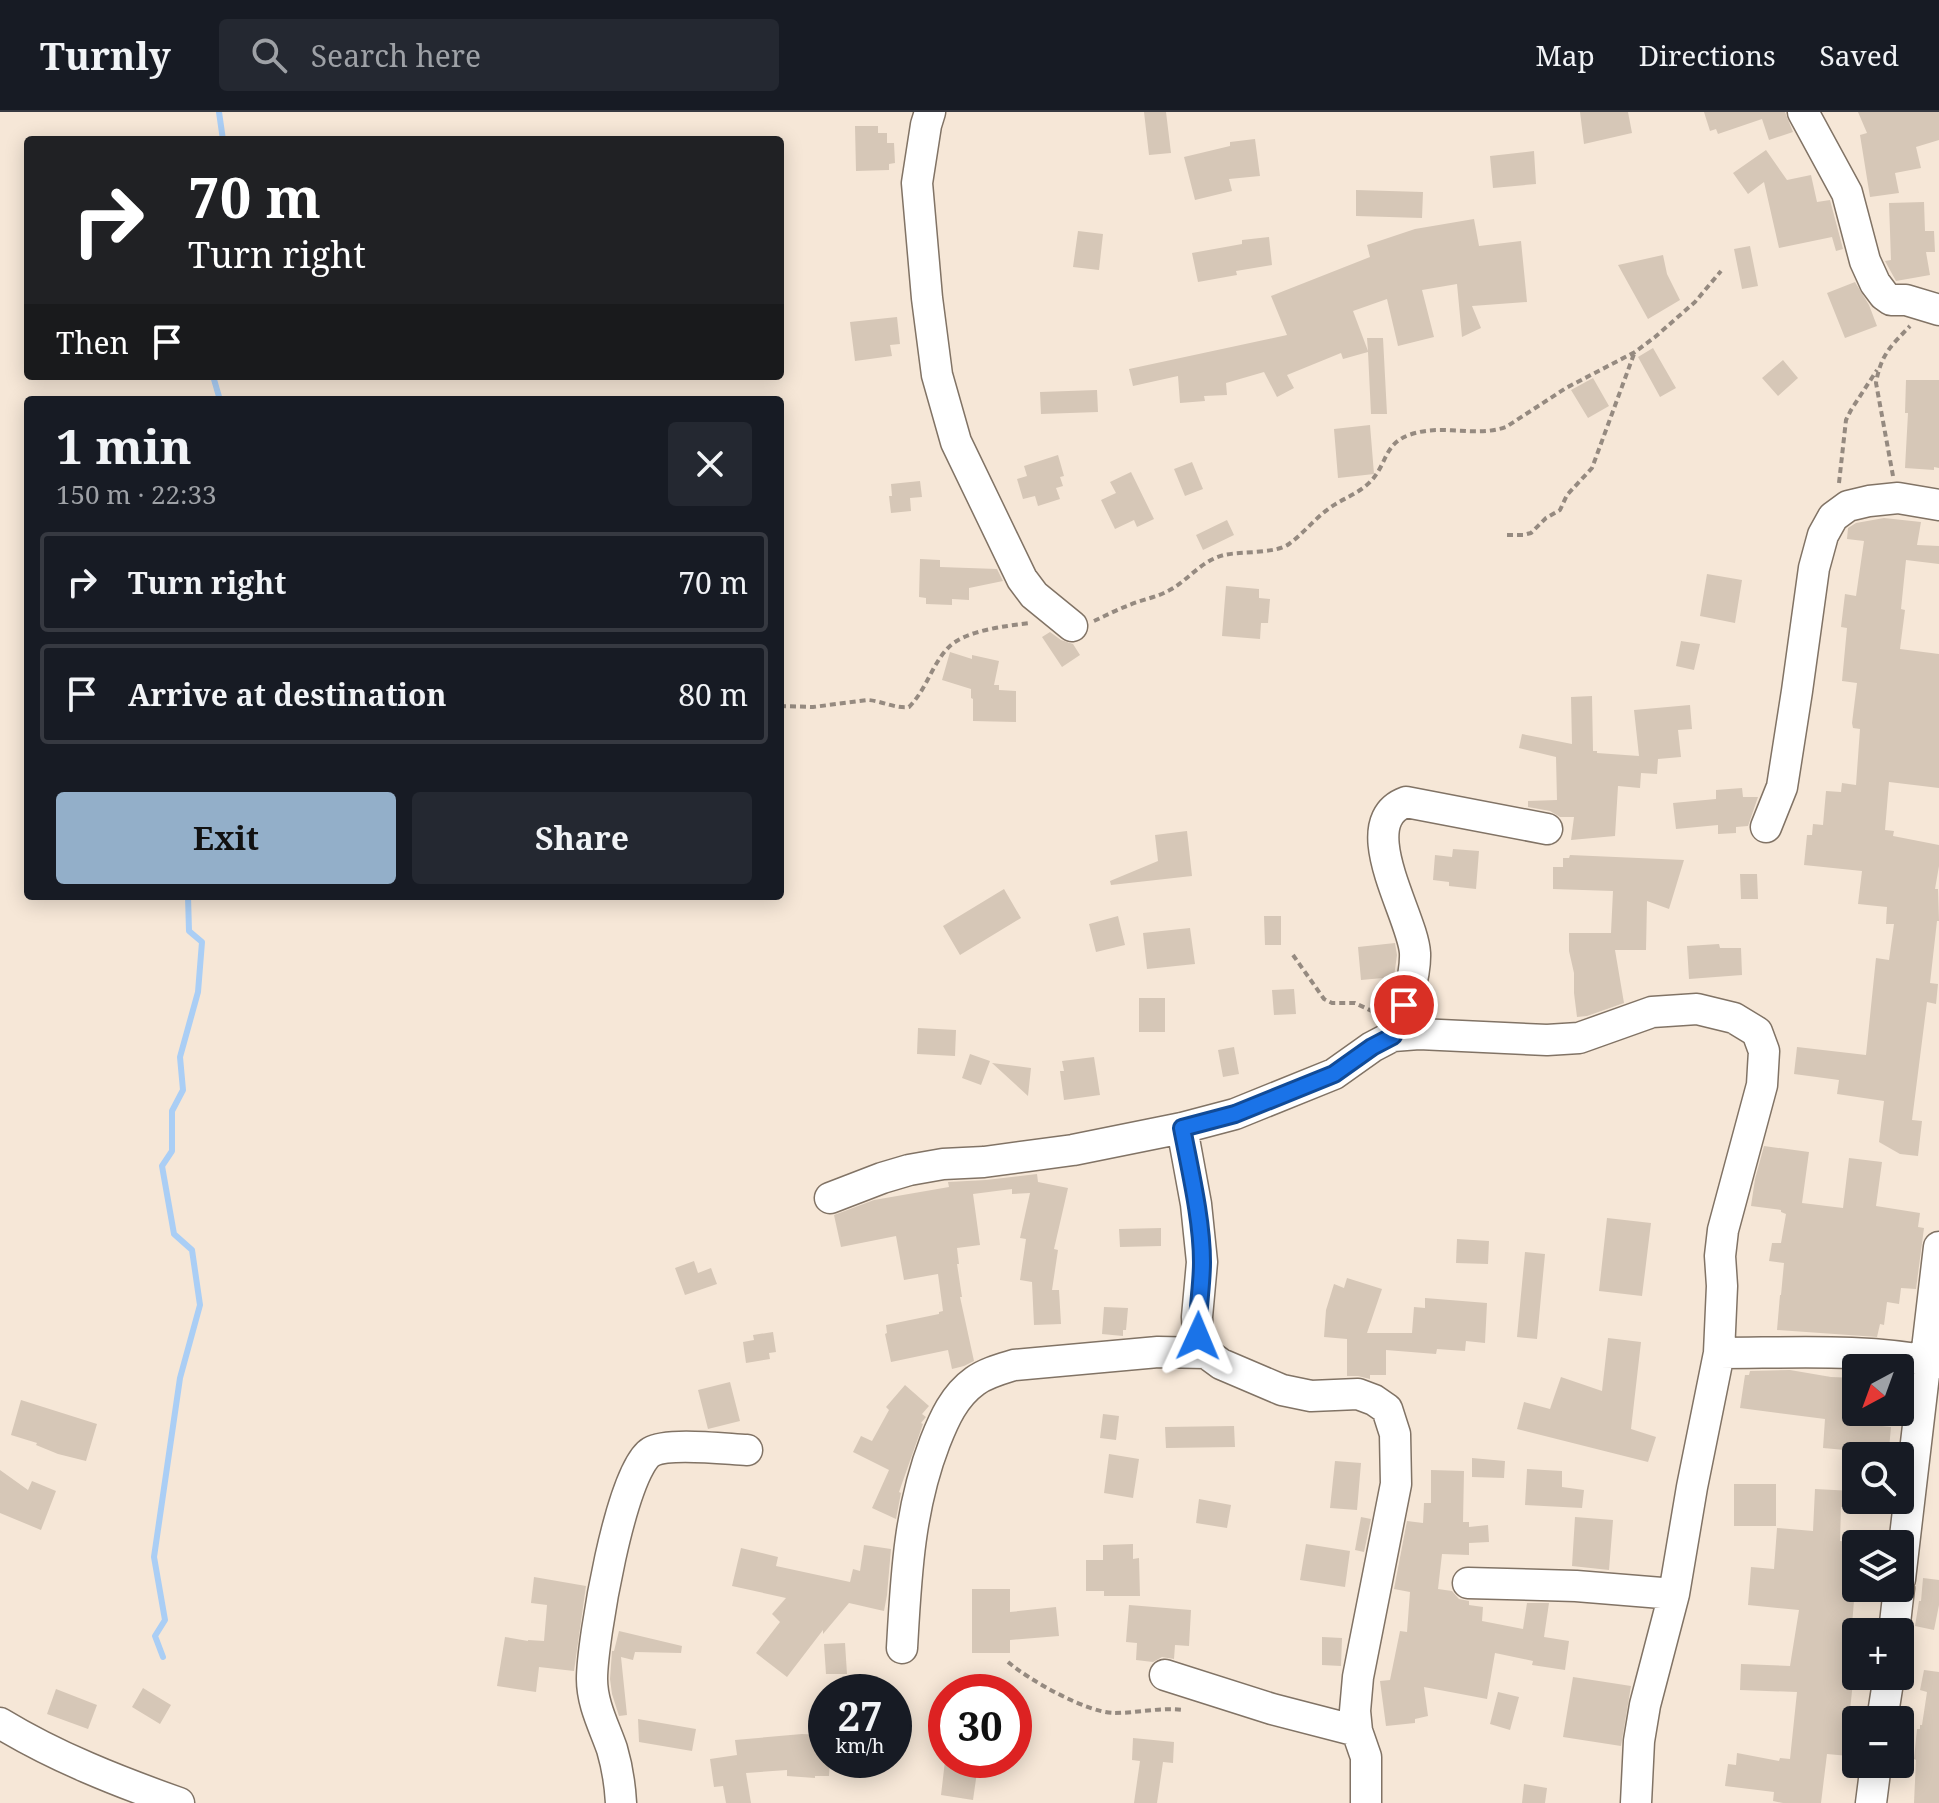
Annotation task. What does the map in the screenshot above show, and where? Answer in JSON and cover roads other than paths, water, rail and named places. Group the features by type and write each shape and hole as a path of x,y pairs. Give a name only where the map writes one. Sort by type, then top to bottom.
{"street":[{"path":"930,112 917,183 937,375 956,442 1022,579 1034,595 1072,626"},
{"path":"1803,112 1847,193 1865,261 1875,283 1891,300 1906,300 1934,308"},
{"path":"1766,827 1782,787 1814,568 1823,535 1833,517 1848,506 1898,498 1939,505"},
{"path":"830,1198 909,1170 1031,1157 1182,1128 1235,1114 1334,1074 1395,1031 1412,977 1415,957 1413,937 1388,868 1383,832 1389,812 1406,802 1547,829"},
{"path":"1395,1031 1568,1039 1592,1034 1652,1012 1697,1009 1734,1018 1757,1032 1764,1051 1762,1085 1723,1230 1719,1353 1674,1594 1645,1705 1639,1741 1636,1803"},
{"path":"1182,1128 1196,1204 1202,1262 1198,1336 1206,1353 1221,1364 1282,1390 1311,1396 1358,1394 1374,1400 1387,1409 1395,1434 1396,1484 1358,1677 1355,1711 1357,1731 1366,1757 1366,1803"},
{"path":"1907,1530 1932,1362 1939,1247"},
{"path":"902,1648 908,1557 926,1465 945,1416 974,1381 995,1370 1014,1365 1158,1352 1206,1353"},
{"path":"1719,1353 1817,1353 1932,1362"},
{"path":"621,1803 612,1751 599,1716 592,1680 606,1578 632,1481 646,1454 657,1449 747,1450"},
{"path":"1468,1583 1576,1586 1674,1594"},
{"path":"1165,1675 1272,1709 1357,1731"},
{"path":"0,1723 93,1771 179,1803"},
{"path":"1871,1803 1874,1778"}],"waterway":[{"path":"219,112 222,136"},
{"path":"214,380 219,396"},
{"path":"163,1657 155,1636 165,1620 154,1557 180,1378 200,1305 192,1250 174,1234 162,1166 172,1151 172,1111 183,1090 180,1057 198,992 202,942 189,931 188,900"}]}
